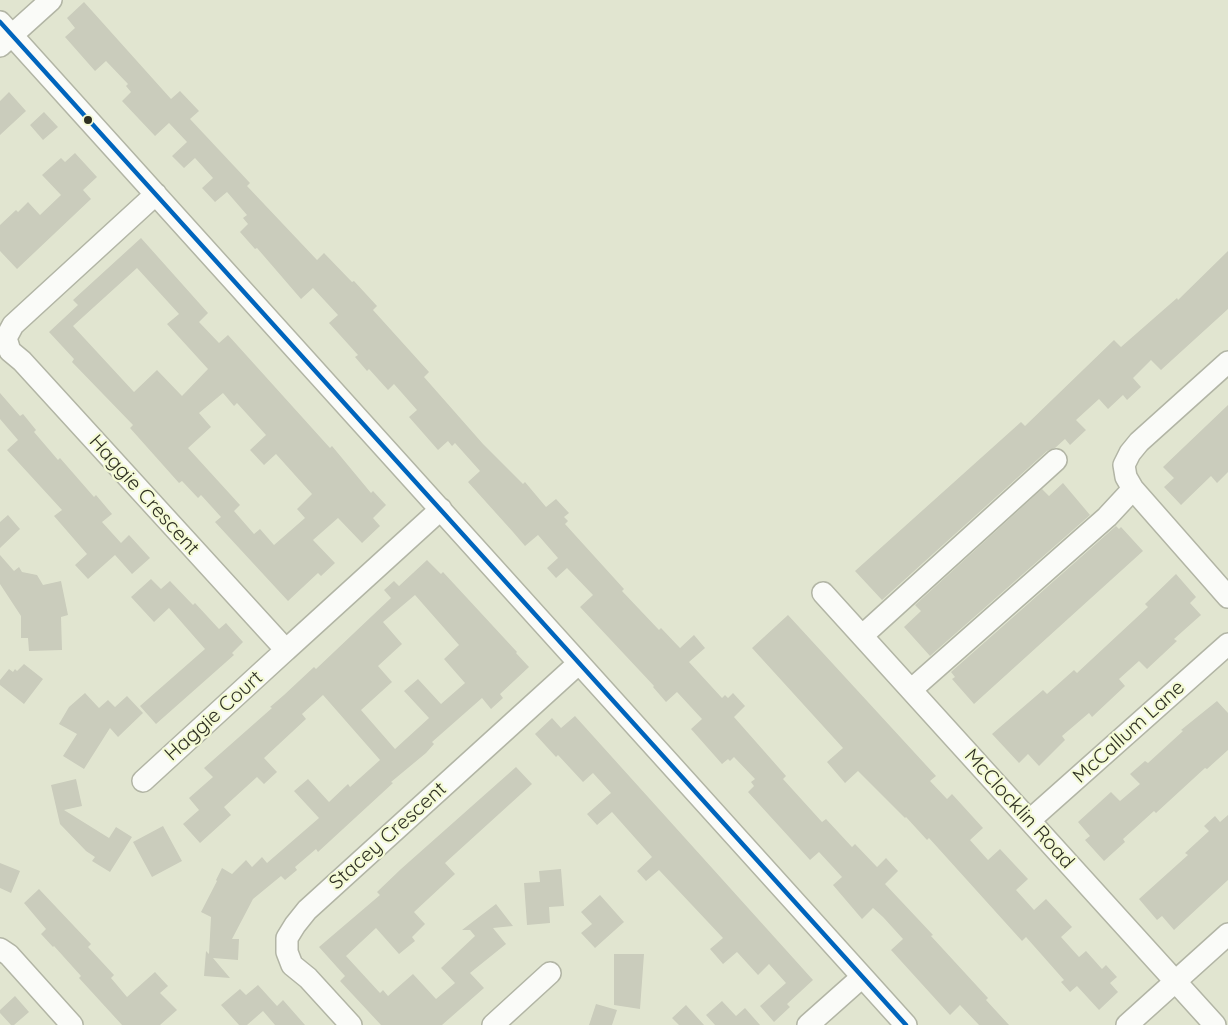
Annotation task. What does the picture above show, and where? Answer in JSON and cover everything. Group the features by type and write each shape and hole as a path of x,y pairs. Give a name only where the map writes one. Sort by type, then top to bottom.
{"street":[{"path":"51,0 4,34 156,194 906,1025"},
{"name":"Haggie Crescent","path":"156,194 18,319 6,338 10,351 22,361 286,650"},
{"path":"1228,362 1130,453 1124,465 1126,477 1133,489 1228,597"},
{"path":"863,635 1056,460"},
{"path":"912,689 1107,517 1133,489"},
{"path":"286,650 441,509"},
{"name":"McClocklin Road","path":"823,592 1215,1025"},
{"name":"McCallum Lane","path":"1030,820 1228,644"},
{"name":"Haggie Court","path":"143,781 286,650"},
{"name":"Stacey Crescent","path":"351,1025 308,978 292,965 287,952 287,938 295,925 307,910 579,663"},
{"path":"1127,1025 1228,934"},
{"path":"0,949 9,955 72,1025"},
{"path":"493,1025 550,973"},
{"path":"808,1025 862,977"}],"building":[{"path":"84,2 171,99 180,91 199,111 190,119 250,183 247,186 317,260 324,253 377,306 373,310 429,372 424,377 483,444 523,484 525,482 546,507 556,499 569,513 564,517 568,521 565,524 624,589 622,591 659,630 661,628 680,648 694,635 705,648 689,662 722,698 725,695 728,698 733,693 745,706 734,717 786,776 783,779 822,822 826,819 852,847 855,844 877,867 886,858 898,871 885,884 933,935 931,936 988,998 986,1000 1009,1025 979,1025 960,1005 950,1015 891,950 903,939 873,908 862,919 833,885 842,877 819,852 810,860 748,792 754,786 751,782 755,779 734,757 722,764 691,729 702,719 677,692 666,702 654,686 580,607 593,595 567,568 556,578 547,568 558,558 538,535 525,546 468,482 480,471 455,443 452,446 448,441 438,450 409,417 417,410 394,384 388,390 369,369 367,371 355,357 358,355 329,323 338,315 313,288 301,299 257,248 255,249 240,232 248,224 243,218 247,215 227,192 215,202 202,188 213,178 195,158 184,168 172,156 187,142 169,123 155,136 122,101 131,92 126,86 128,84 106,61 95,71 65,37 75,28 67,18"},
{"path":"9,92 26,111 0,135 0,101"},
{"path":"44,112 58,127 43,140 30,125"},
{"path":"75,153 97,177 83,190 91,199 17,269 0,251 0,225 28,202 40,215 61,195 42,175 61,158 65,162"},
{"path":"141,238 208,313 199,322 219,343 228,335 330,448 332,446 371,493 373,491 386,505 373,518 380,526 362,543 338,518 313,540 335,563 321,576 318,573 288,601 215,522 221,517 201,495 198,498 182,481 179,483 130,428 133,425 72,362 74,359 49,332 78,305 73,300","holes":["137,268 179,314 167,324 208,369 182,396 157,370 134,392 73,326","223,393 234,406 237,403 266,435 250,450 264,465 276,454 312,494 297,509 305,518 274,545 260,529 254,534 234,511 240,505 188,448 211,427 199,413"]},
{"path":"1228,251 1228,309 1161,370 1151,360 1133,378 1141,387 1127,400 1123,395 1108,409 1099,399 1076,420 1086,430 1070,445 1065,439 1055,448 1047,451 882,600 855,571 1021,422 1025,426 1114,340 1121,347 1177,298 1178,300"},
{"path":"0,393 20,416 23,414 36,430 34,432 58,460 60,458 112,514 102,522 121,543 129,535 150,558 132,574 115,555 88,579 75,565 87,554 54,516 62,510 7,450 18,440 0,419"},
{"path":"1228,405 1228,472 1217,483 1211,476 1181,505 1164,487 1174,478 1163,467"},
{"path":"1063,483 1090,515 930,656 904,627 921,611 915,605 1042,489 1049,496"},
{"path":"8,515 20,529 0,548 0,522"},
{"path":"1116,526 1119,529 1121,527 1143,551 974,704 952,679 955,677 951,672"},
{"path":"0,555 14,571 19,567 22,572 37,575 43,585 61,581 68,615 61,617 62,650 29,651 28,638 21,638 21,616 0,584"},
{"path":"427,560 441,574 443,572 529,667 500,694 503,698 491,709 482,698 432,742 434,744 426,753 391,782 393,783 318,852 316,849 295,867 297,870 285,880 281,876 253,899 232,939 239,939 238,960 213,958 230,978 204,976 206,951 209,954 211,917 201,912 222,868 232,874 246,860 252,867 262,857 267,863 319,818 294,791 308,779 329,802 348,784 350,787 380,760 323,695 302,714 306,719 264,758 277,772 264,784 257,777 224,807 231,815 200,843 183,824 199,810 189,798 213,777 204,768 314,667 316,669 391,598 384,590 394,581 399,586","holes":["415,595 459,645 444,659 465,683 441,704 418,679 404,691 429,718 395,749 361,710 392,682 378,666 402,644 383,622"]},
{"path":"1176,574 1196,597 1190,603 1201,615 1174,639 1177,641 1147,669 1139,661 1119,679 1125,686 1092,717 1089,713 1062,736 1065,740 1039,766 1028,754 1019,763 992,734 1043,690 1047,694 1074,670 1077,673 1148,607 1145,604"},
{"path":"151,579 161,589 170,581 219,629 226,623 243,642 232,653 234,655 156,724 140,706 205,649 169,608 154,622 131,597"},
{"path":"788,615 936,776 930,781 947,799 952,794 983,828 970,840 988,860 1000,849 1028,879 1016,890 1034,910 1046,899 1072,927 1061,937 1079,957 1086,951 1102,969 1106,965 1117,977 1110,983 1118,992 1099,1010 1077,986 1070,992 1061,982 1064,980 1026,937 1022,941 929,838 927,840 858,771 845,783 827,762 843,748 752,648"},
{"path":"24,664 43,679 24,704 0,685 0,680 9,669 13,672 15,669 17,671"},
{"path":"85,693 99,708 108,700 115,707 127,696 143,713 118,737 110,728 84,769 63,756 77,734 59,724 69,707"},
{"path":"1217,701 1228,713 1228,750 1156,813 1154,811 1123,839 1125,842 1104,861 1085,840 1090,836 1078,822 1111,792 1120,801 1140,784 1130,774 1145,761 1148,763 1183,731 1181,730"},
{"path":"575,716 813,980 787,1004 790,1007 774,1022 760,1006 786,983 769,964 758,975 737,952 723,964 710,949 723,938 659,870 646,881 637,871 652,857 612,812 597,825 587,814 611,793 593,773 583,782 535,734 552,718 561,728"},
{"path":"516,767 532,784 445,863 455,874 414,912 425,924 412,937 415,941 399,954 376,928 346,956 380,993 383,990 388,996 413,974 436,999 455,983 441,968 475,936 470,930 462,930 496,904 513,926 493,928 506,944 470,973 484,988 442,1025 381,1025 340,981 345,976 319,947 380,895 377,892 401,869"},
{"path":"76,779 82,806 64,810 109,838 116,827 132,837 110,872 92,861 95,857 86,851 60,824 51,785"},
{"path":"1228,815 1228,880 1174,930 1162,916 1157,920 1139,899 1188,855 1185,853 1209,831 1204,826 1215,816 1220,822"},
{"path":"163,826 182,861 152,877 133,842"},
{"path":"0,863 20,871 11,893 0,888"},
{"path":"561,869 564,906 549,907 550,923 527,925 524,883 540,882 539,871"},
{"path":"39,889 91,944 88,947 114,975 111,978 127,997 155,972 168,986 160,993 177,1010 160,1025 122,1025 79,978 81,976 41,934 46,929 24,903"},
{"path":"600,895 624,922 595,948 581,933 592,924 581,912"},
{"path":"614,954 644,954 640,1009 614,1005"},
{"path":"258,985 277,1006 283,1000 305,1025 275,1025 263,1011 247,1025 239,1025 221,1005 240,989 246,995"},
{"path":"15,996 29,1012 11,1025 0,1010"},
{"path":"722,1001 736,1016 745,1008 760,1025 715,1025 706,1015"},
{"path":"596,1004 617,1010 612,1025 589,1025"},
{"path":"686,1005 704,1025 679,1025 672,1018"}],"transit line":[{"path":"0,22 906,1025"}]}
